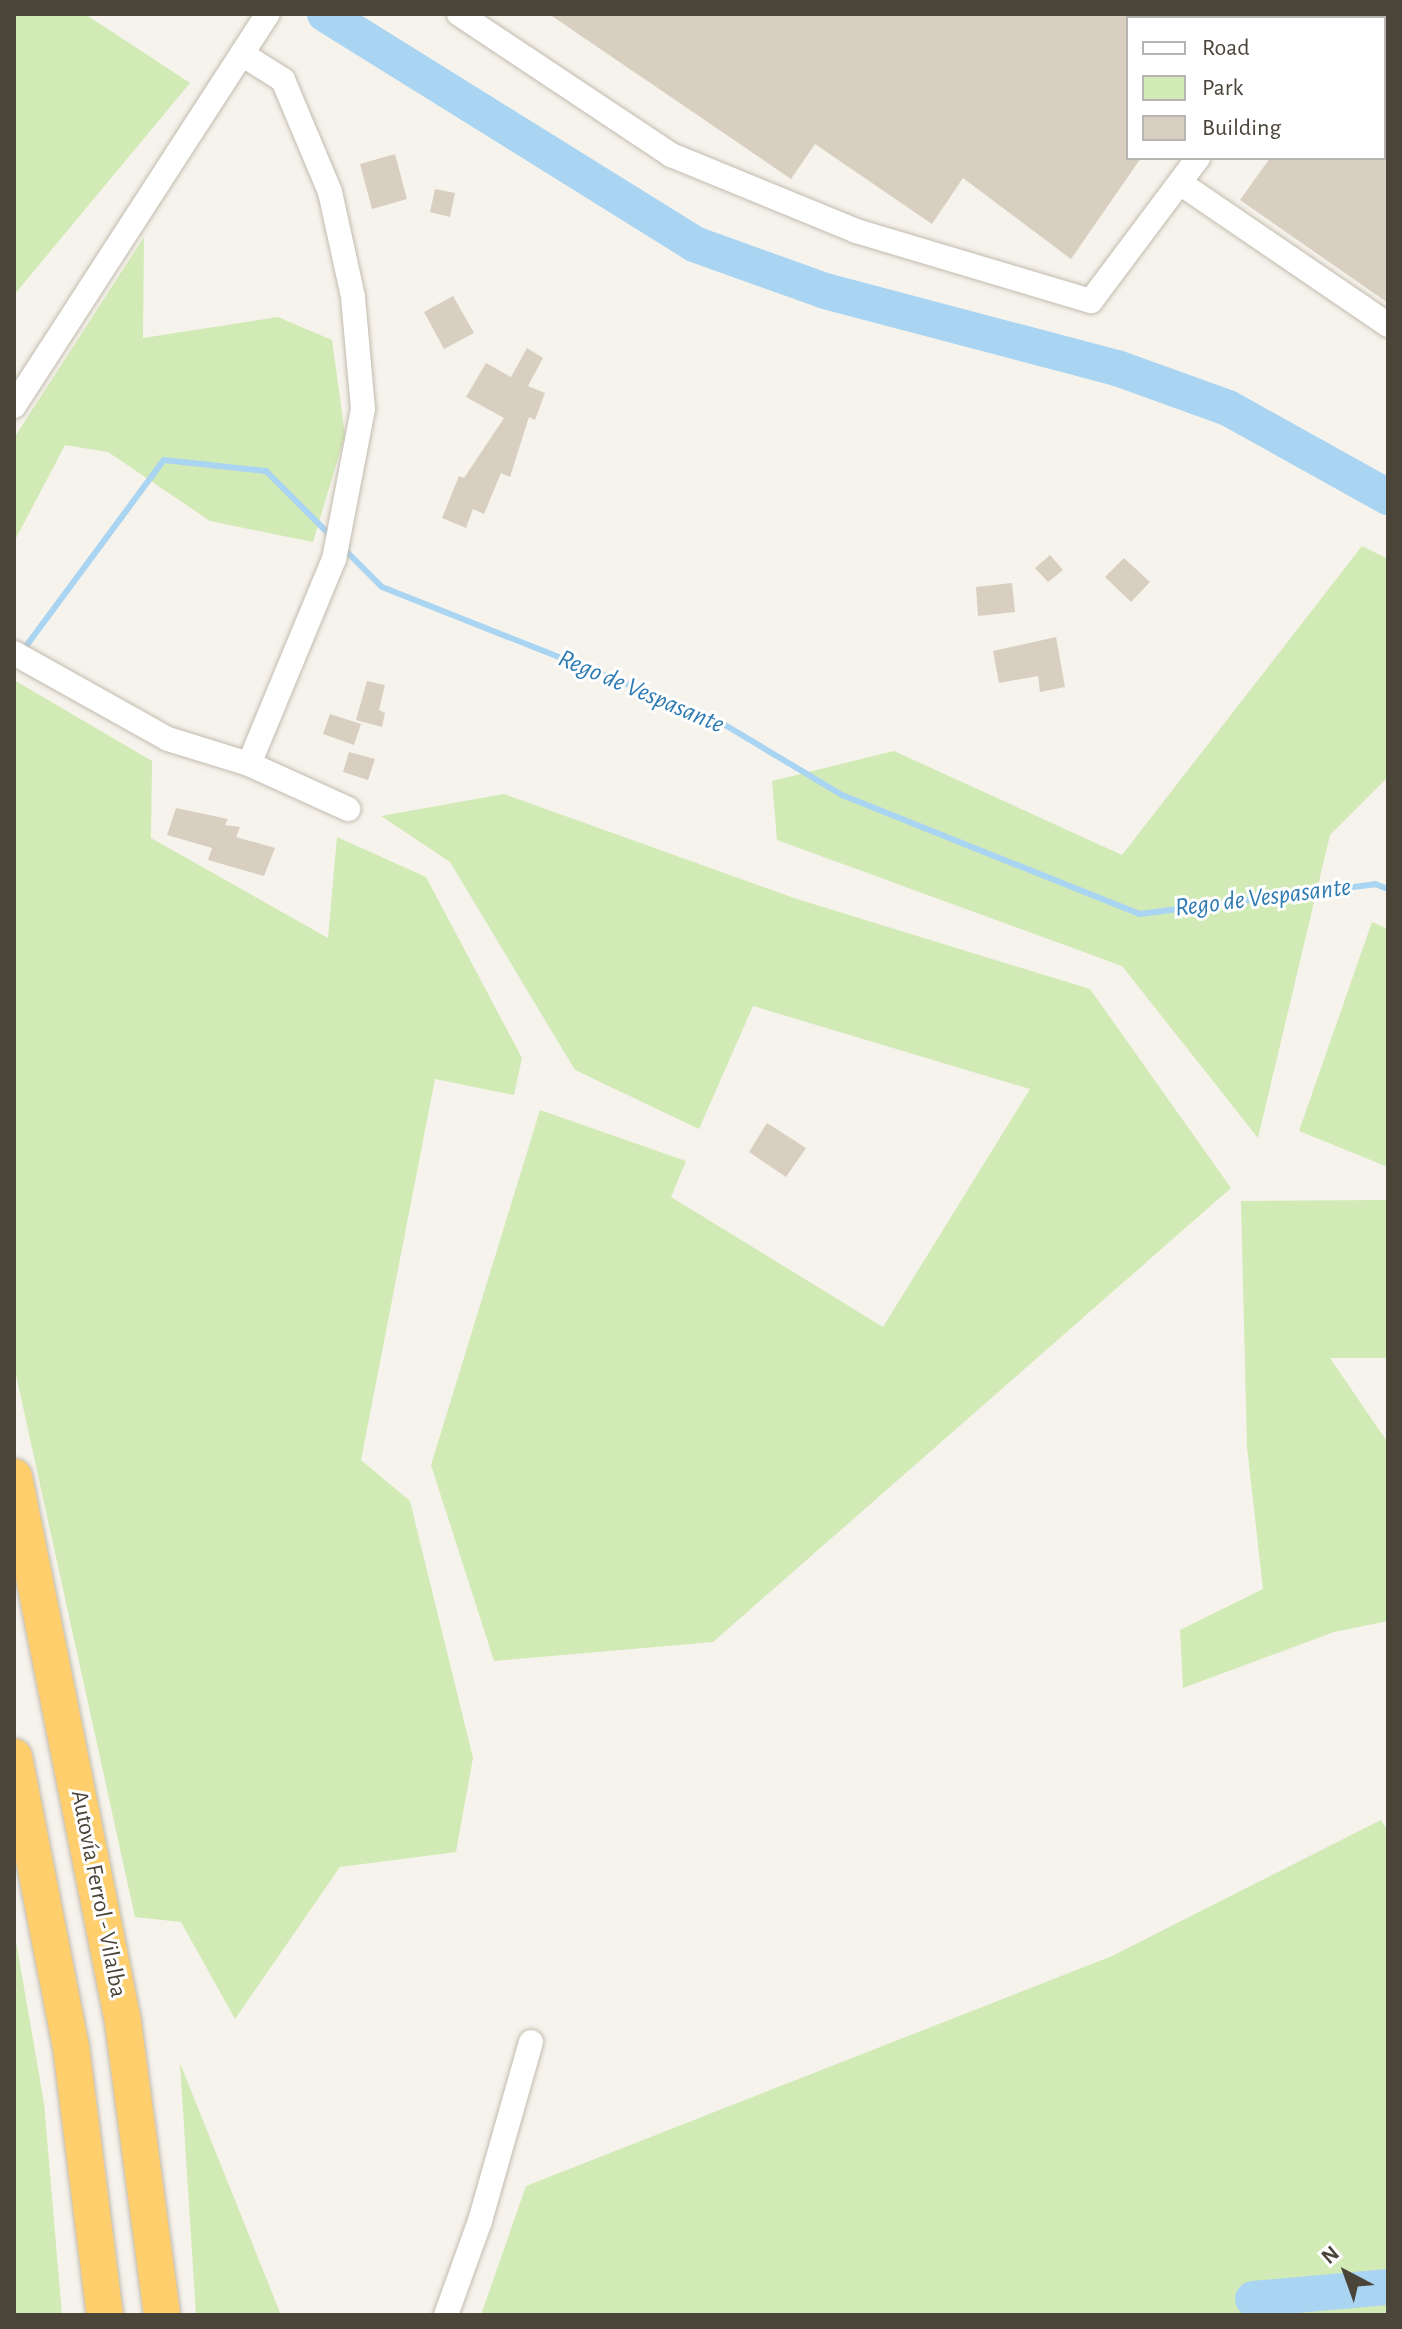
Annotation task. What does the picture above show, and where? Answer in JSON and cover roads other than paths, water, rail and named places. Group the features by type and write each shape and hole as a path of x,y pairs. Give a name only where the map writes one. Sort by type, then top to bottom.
{"highway":[{"name":"Autovía Ferrol - Vilalba","path":"14,1477 123,2022 162,2315"},
{"path":"14,1757 73,2061 105,2315"}],"street":[{"path":"459,14 671,155 856,231 1091,301 1197,160"},
{"path":"14,406 242,54 260,18"},
{"path":"242,54 283,80 330,192 353,297 363,409 334,559 249,764"},
{"path":"1180,183 1388,325"},
{"path":"14,653 168,739 249,764 348,809"},
{"path":"446,2315 480,2221 531,2042"}],"waterway":[{"path":"325,14 694,244 825,291 1117,368 1228,408 1388,497"},
{"name":"Rego de Vespasante","path":"21,653 164,460 266,471 332,537"},
{"name":"Rego de Vespasante","path":"343,548 382,587 715,719 842,795 1139,914 1375,884 1388,889"},
{"path":"1253,2299 1388,2287"}]}
